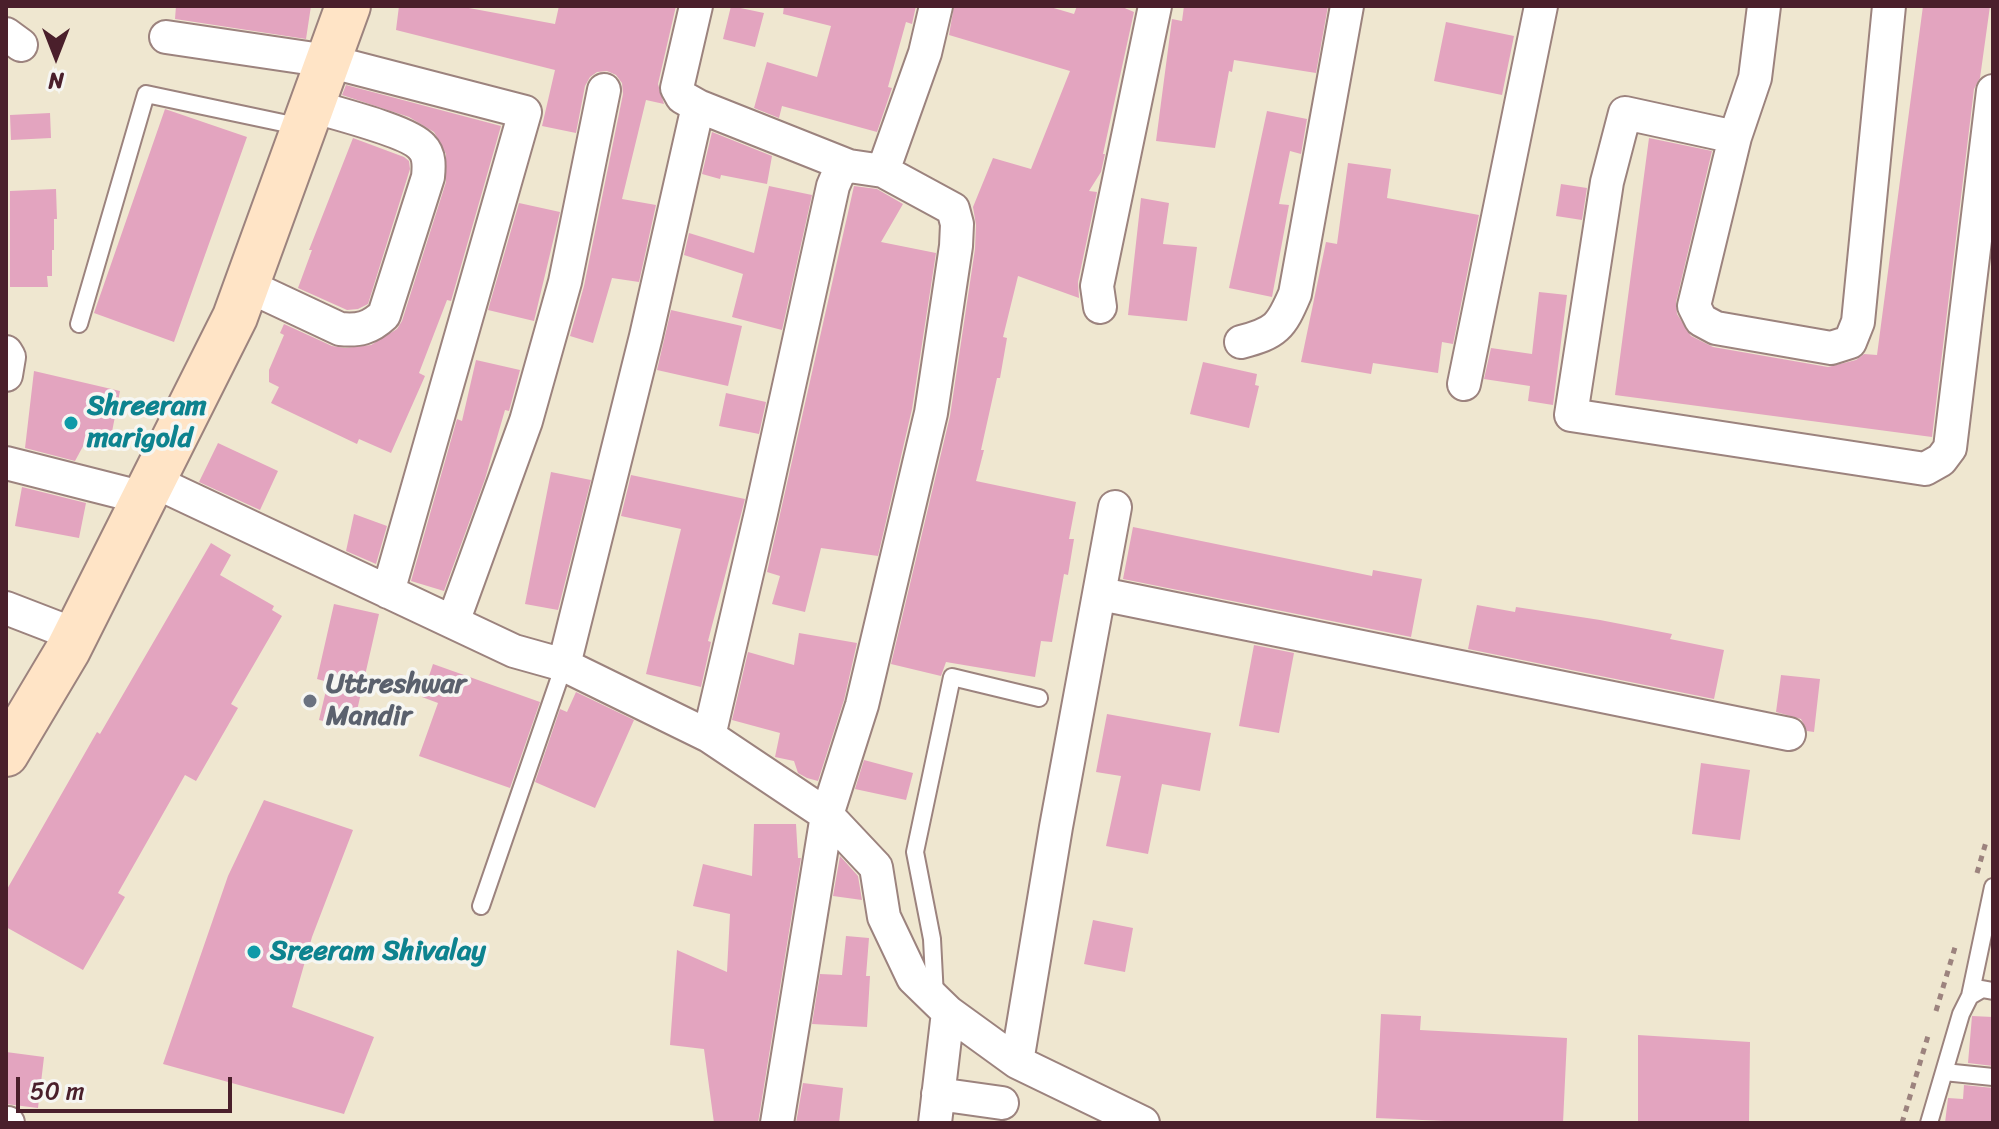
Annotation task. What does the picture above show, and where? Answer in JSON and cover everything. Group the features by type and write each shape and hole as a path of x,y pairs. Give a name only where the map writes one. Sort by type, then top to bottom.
{"street":[{"path":"6,754 76,635 235,317 348,6"},
{"path":"696,6 677,88 682,97 849,166 883,171 953,209 957,224 931,413 862,705 827,815 777,1123"},
{"path":"883,171 925,53 936,6"},
{"path":"1100,307 1097,286 1155,6"},
{"path":"1241,342 1267,335 1284,321 1295,294 1347,6"},
{"path":"1464,384 1541,6"},
{"path":"1764,6 1755,78 1735,137 1694,306 1701,320 1716,328 1831,348 1850,342 1858,322 1889,6"},
{"path":"166,37 328,61 525,112 388,592"},
{"path":"453,622 526,421 565,282 604,90"},
{"path":"1735,137 1625,113 1607,182 1571,415 1925,469 1941,460 1950,448 1993,91"},
{"path":"564,665 646,336 698,106"},
{"path":"246,285 340,329 354,331 371,327 384,315 428,177 429,163 423,148 409,137 308,117"},
{"path":"709,736 833,186 839,172 849,166"},
{"path":"6,352 9,357 6,375"},
{"path":"6,463 149,490 388,592 514,651 564,665 709,736 827,815 876,867 884,917 913,978 942,1006 1017,1062 1096,1112 1143,1123"},
{"path":"1017,1062 1056,827 1115,507"},
{"path":"1101,594 1789,734"},
{"path":"6,608 76,635"},
{"path":"942,1006 936,1108 1002,1103"}],"lane":[{"path":"79,324 146,94 308,117"},
{"path":"481,906 564,665"},
{"path":"942,1006 915,852 952,677 1039,698"},
{"path":"1929,1123 1961,1014 1970,996 1993,887"},
{"path":"1970,996 1982,989 1993,991"},
{"path":"1944,1072 1993,1077"}],"path":[{"path":"1973,886 1986,842"},
{"path":"1933,1019 1959,931"},
{"path":"1902,1123 1929,1034"}],"building":[{"path":"176,6 311,6 306,39 175,19"},
{"path":"399,6 458,6 555,24 559,6 676,6 658,84 664,104 646,100 622,199 656,205 639,282 612,278 593,343 570,336 584,286 623,94 622,83 616,75 607,71 590,77 585,86 576,133 542,126 555,70 396,30"},
{"path":"731,6 764,13 755,47 723,39"},
{"path":"784,6 916,6 912,24 906,22 888,87 892,88 877,132 782,106 779,118 754,108 767,62 817,77 831,26 783,14"},
{"path":"954,6 1047,6 1074,14 1077,6 1120,6 1134,12 1101,172 1089,191 1097,192 1078,282 1079,298 1018,276 1003,337 1007,338 1000,378 997,378 976,481 1076,502 1069,539 1074,539 1068,575 1064,574 1052,642 1041,641 1035,677 946,662 941,676 891,664 950,416 975,249 973,207 993,158 1031,169 1070,71 949,35"},
{"path":"1184,6 1328,6 1316,73 1234,60 1232,72 1229,71 1215,148 1156,141 1172,19 1182,21"},
{"path":"1923,6 1990,6 1980,78 1974,89 1932,437 1615,395 1649,138 1712,151 1676,302 1677,314 1691,336 1713,347 1828,367 1856,360 1864,354 1877,355"},
{"path":"1446,22 1514,36 1502,95 1434,81"},
{"path":"346,85 501,126 451,301 447,300 419,373 425,376 391,453 359,439 357,444 271,403 279,387 269,382 269,370 284,335 280,333 284,324 332,346 345,348 371,345 397,329 446,182 446,154 434,132 409,117 342,95"},
{"path":"165,109 247,137 174,342 94,313"},
{"path":"1267,111 1307,119 1301,154 1290,151 1279,204 1289,205 1272,297 1229,288"},
{"path":"50,113 51,138 11,140 10,115"},
{"path":"712,132 772,156 767,184 702,174"},
{"path":"353,138 404,157 409,161 410,169 368,304 347,310 298,288 312,250 309,250"},
{"path":"1348,163 1391,169 1387,198 1479,215 1453,344 1442,342 1438,373 1373,363 1371,374 1301,362 1326,242 1337,244"},
{"path":"1561,184 1587,188 1582,220 1556,216"},
{"path":"769,186 812,195 782,330 732,317 743,274 684,255 689,233 754,253"},
{"path":"854,186 877,189 903,204 881,242 936,253 912,409 878,556 821,548 805,612 772,604 780,576 767,572"},
{"path":"56,189 57,219 54,219 52,276 47,276 48,287 10,287 10,191"},
{"path":"1141,198 1169,203 1163,244 1197,247 1187,321 1128,315"},
{"path":"519,203 560,212 534,321 488,310"},
{"path":"1539,292 1567,295 1553,405 1528,401 1530,386 1484,379 1491,348 1532,354"},
{"path":"671,310 742,326 728,386 657,370"},
{"path":"476,360 520,370 509,411 505,410 485,479 444,591 411,581 457,419 462,421"},
{"path":"1203,362 1257,374 1255,385 1259,386 1249,428 1190,414"},
{"name":"Shreeram marigold","path":"34,371 120,391 109,447 88,437 75,461 25,448"},
{"path":"726,393 766,402 759,434 719,426"},
{"path":"218,443 278,471 260,510 199,482"},
{"path":"551,472 591,480 558,610 525,604"},
{"path":"631,475 745,499 708,641 711,642 701,687 646,674 681,529 621,516"},
{"path":"22,487 86,503 79,538 15,526"},
{"path":"354,514 387,526 376,564 346,551"},
{"path":"1133,527 1372,576 1373,570 1422,579 1411,637 1123,579"},
{"path":"211,543 231,555 220,575 274,606 272,610 282,616 231,704 238,708 196,781 185,775 118,893 125,897 83,970 6,927 6,891"},
{"path":"334,604 379,614 353,728 319,720 328,682 317,679"},
{"path":"1477,605 1515,612 1516,607 1600,620 1672,634 1670,639 1724,650 1714,699 1468,649"},
{"path":"799,633 857,643 844,700 818,781 798,773 794,761 775,757 780,733 732,720 748,652 794,665"},
{"path":"1254,645 1294,653 1279,733 1239,726"},
{"path":"433,664 540,702 510,788 419,756 438,703 422,697"},
{"path":"1781,675 1820,679 1814,732 1807,731 1801,719 1776,712"},
{"path":"576,692 634,720 595,808 535,782 560,709 567,712"},
{"path":"1107,714 1211,733 1200,791 1162,784 1148,854 1106,846 1121,776 1096,772"},
{"path":"864,760 913,773 906,800 855,789"},
{"path":"1701,763 1750,770 1740,840 1692,834"},
{"name":"Sreeram Shivalay","path":"264,800 353,830 312,937 292,1007 374,1037 344,1114 163,1064 228,876"},
{"path":"754,824 796,824 798,858 801,858 758,1123 714,1123 704,1049 670,1045 677,950 727,972 730,914 693,906 703,864 752,876"},
{"path":"840,856 858,876 862,900 833,896"},
{"path":"1093,920 1133,928 1125,972 1084,964"},
{"path":"846,936 869,938 867,1027 812,1024 820,974 842,975"},
{"path":"1381,1014 1421,1016 1420,1030 1567,1038 1563,1123 1376,1118"},
{"path":"1972,1016 1993,1017 1993,1066 1968,1063"},
{"path":"1638,1035 1750,1042 1749,1122 1638,1123"},
{"path":"6,1052 44,1057 38,1108 6,1104"},
{"path":"803,1083 843,1088 839,1123 796,1123"},
{"path":"1964,1085 1993,1088 1993,1123 1945,1123 1948,1098 1963,1099"}],"place":[{"name":"Shreeram marigold","path":"71,423"},
{"name":"Uttreshwar Mandir","path":"310,701"},
{"name":"Sreeram Shivalay","path":"254,952"}]}
